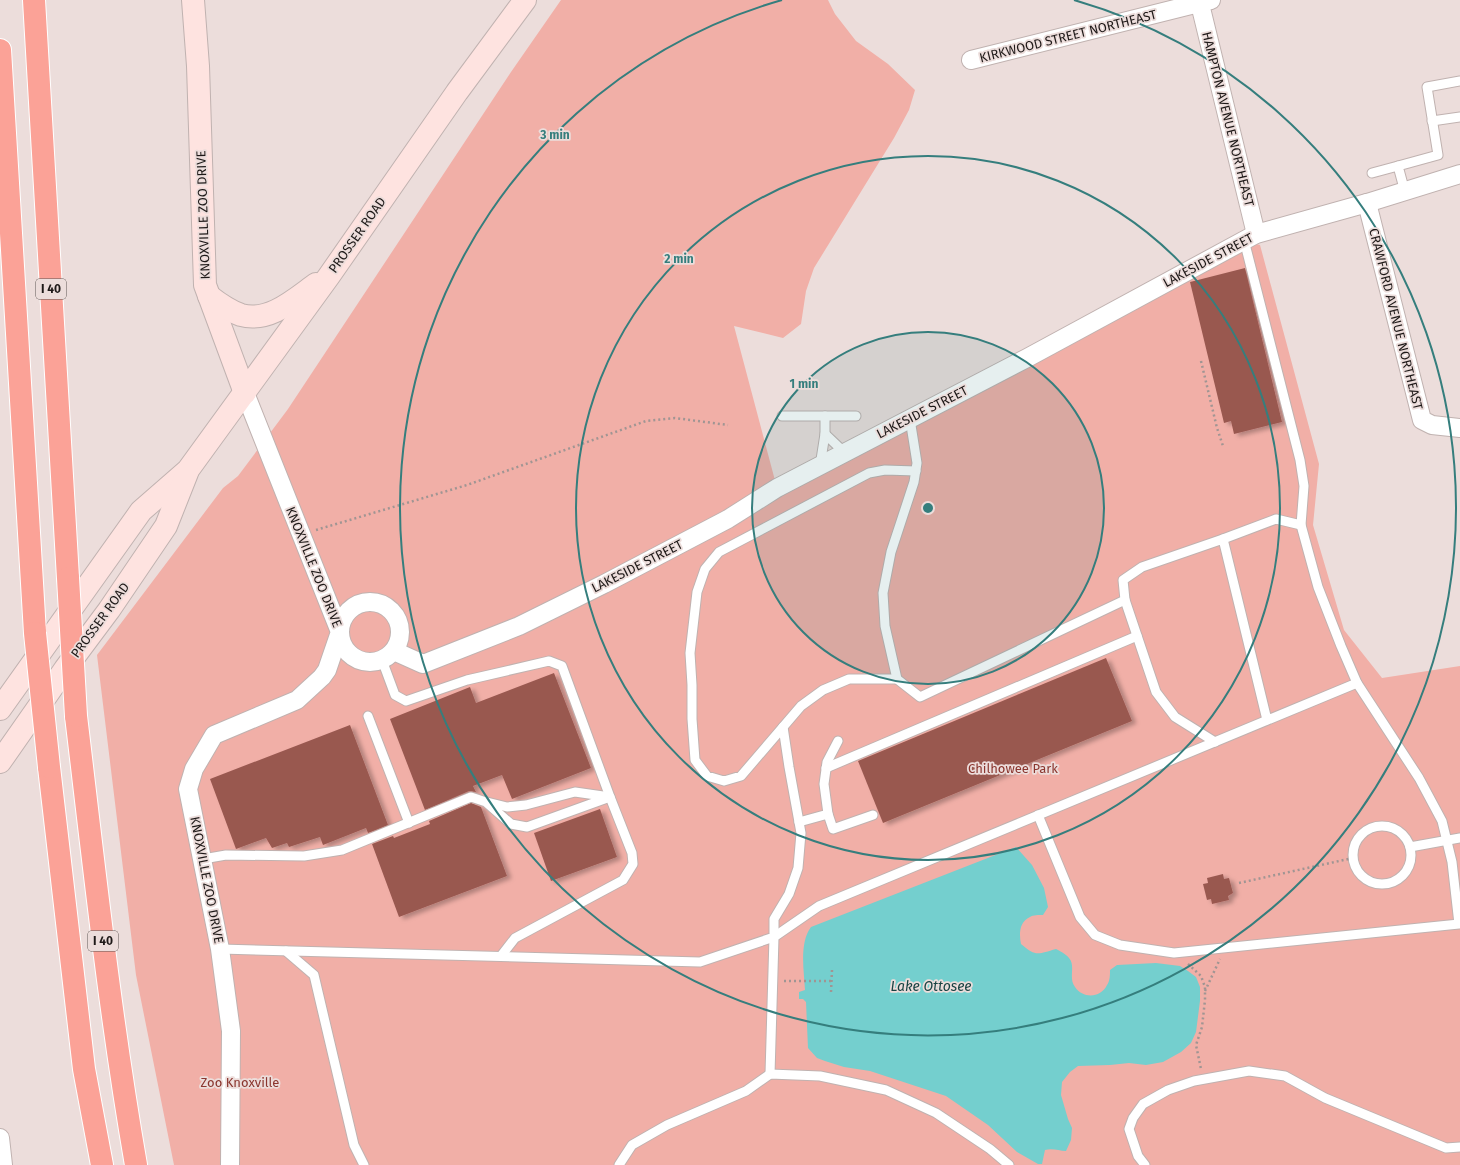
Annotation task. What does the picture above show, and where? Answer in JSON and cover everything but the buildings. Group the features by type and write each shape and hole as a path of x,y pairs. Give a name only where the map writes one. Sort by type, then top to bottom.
{"highway":[{"name":"I 40","path":"34,0 76,716 102,935 136,1165"},
{"name":"I 40","path":"0,50 35,633 84,1069 102,1165"}],"street":[{"name":"KNOXVILLE ZOO DRIVE","path":"193,0 198,66 205,285 300,534 340,632 327,670 322,677 297,700 214,735 194,769 188,789 220,949 231,1030 230,1165"},
{"name":"PROSSER ROAD","path":"0,709 141,511 188,470 329,276 457,92 525,0"},
{"name":"KIRKWOOD STREET NORTHEAST","path":"971,60 1203,1"},
{"name":"HAMPTON AVENUE NORTHEAST","path":"1203,1 1250,237"},
{"name":"LAKESIDE STREET","path":"388,655 422,664 519,626 604,584 728,519 777,488 1027,358 1250,237 1405,192 1460,174"},
{"name":"CRAWFORD AVENUE NORTHEAST","path":"1367,203 1422,420 1432,425 1460,428"},
{"path":"208,296 240,315 253,317 268,314 286,305 329,276"},
{"name":"PROSSER ROAD","path":"0,762 166,526 188,470"},
{"path":"367,601 377,602 387,606 395,613 400,622 401,632 399,643 388,655 378,662 368,662 358,660 350,655 340,638 342,619 348,610 357,604 367,601"},
{"path":"0,1138 3,1165"}],"lane":[{"path":"1372,173 1438,155 1427,87 1460,81"},
{"path":"1432,121 1460,117"},
{"path":"1398,166 1405,192"},
{"path":"1250,237 1300,460 1304,486 1301,525 1318,588 1357,683 1419,778 1442,821 1452,862 1460,928"},
{"path":"782,416 856,416"},
{"path":"820,466 825,434 825,416"},
{"path":"910,418 917,463 916,471 914,482 891,552 882,593 885,626 897,679 920,698 1125,600"},
{"path":"825,434 845,452"},
{"path":"897,679 849,679 823,690 801,706 741,776 724,781 707,776 695,760 690,653 697,592 706,568 719,552 868,473 885,470 916,471"},
{"path":"1215,742 1175,717 1156,692 1125,600 1123,580 1142,567 1276,519 1301,525"},
{"path":"1223,539 1267,720"},
{"path":"826,768 1137,636"},
{"path":"388,655 395,696 406,701 467,680 549,661 562,666 632,853 633,864 623,880 515,938 501,956"},
{"path":"220,949 700,962 774,936 819,906 1357,683"},
{"path":"368,716 409,823"},
{"path":"770,1074 774,919 789,894 798,868 801,833 783,727"},
{"path":"838,741 827,762 824,784 828,814 833,829 873,815"},
{"path":"203,859 226,855 304,856 342,850 471,797 507,808 526,805 575,792 610,797"},
{"path":"486,802 511,824 527,827 610,797"},
{"path":"799,822 828,814"},
{"path":"1038,815 1080,917 1095,935 1120,945 1174,953 1460,924"},
{"path":"1382,825 1392,827 1400,831 1407,838 1410,847 1411,856 1409,866 1404,874 1397,880 1388,883 1379,884 1362,876 1356,868 1353,858 1357,839 1372,827 1382,825"},
{"path":"1410,847 1460,838"},
{"path":"286,951 314,975 354,1145 364,1165"},
{"path":"1145,1165 1138,1156 1129,1129 1133,1118 1143,1104 1168,1090 1203,1080 1249,1071 1285,1076 1326,1098 1446,1148 1460,1146"},
{"path":"619,1165 632,1145 667,1125 746,1091 770,1074 820,1076 886,1090 936,1113 990,1149 1009,1165"}],"path":[{"path":"1200,361 1223,446"},
{"path":"300,534 467,485 646,421 675,418 728,425"},
{"path":"1239,883 1353,858"},
{"path":"1205,991 1226,948"},
{"path":"1174,953 1201,976 1205,991 1202,1027 1196,1045 1203,1080"},
{"path":"832,970 832,992"},
{"path":"772,981 832,981"}],"green space":[{"name":"Chilhowee Park","path":"561,0 828,0 835,14 856,41 888,64 915,90 909,110 894,138 814,268 806,291 801,324 783,338 734,326 777,488 1244,240 1260,245 1319,464 1313,525 1344,630 1382,678 1460,666 1460,1165 174,1165 136,975 97,655 223,488 238,476 288,409 511,72"}],"water":[{"name":"Lake Ottosee","path":"1016,847 1032,865 1044,888 1048,907 1043,915 1031,916 1026,919 1020,932 1021,944 1034,953 1041,953 1056,949 1066,955 1071,961 1072,980 1078,991 1087,995 1096,995 1101,992 1109,982 1110,970 1117,965 1156,963 1180,966 1196,977 1200,987 1200,1001 1196,1032 1191,1043 1181,1052 1163,1062 1146,1065 1129,1063 1078,1066 1070,1072 1062,1082 1061,1095 1072,1128 1071,1140 1066,1151 1053,1149 1045,1150 1042,1164 1038,1164 1017,1152 988,1125 946,1096 870,1071 844,1067 817,1058 808,1048 806,1002 803,999 799,999 799,992 805,990 803,957 805,941 811,927"}],"park label":[{"name":"Zoo Knoxville","path":"240,1082"}]}
